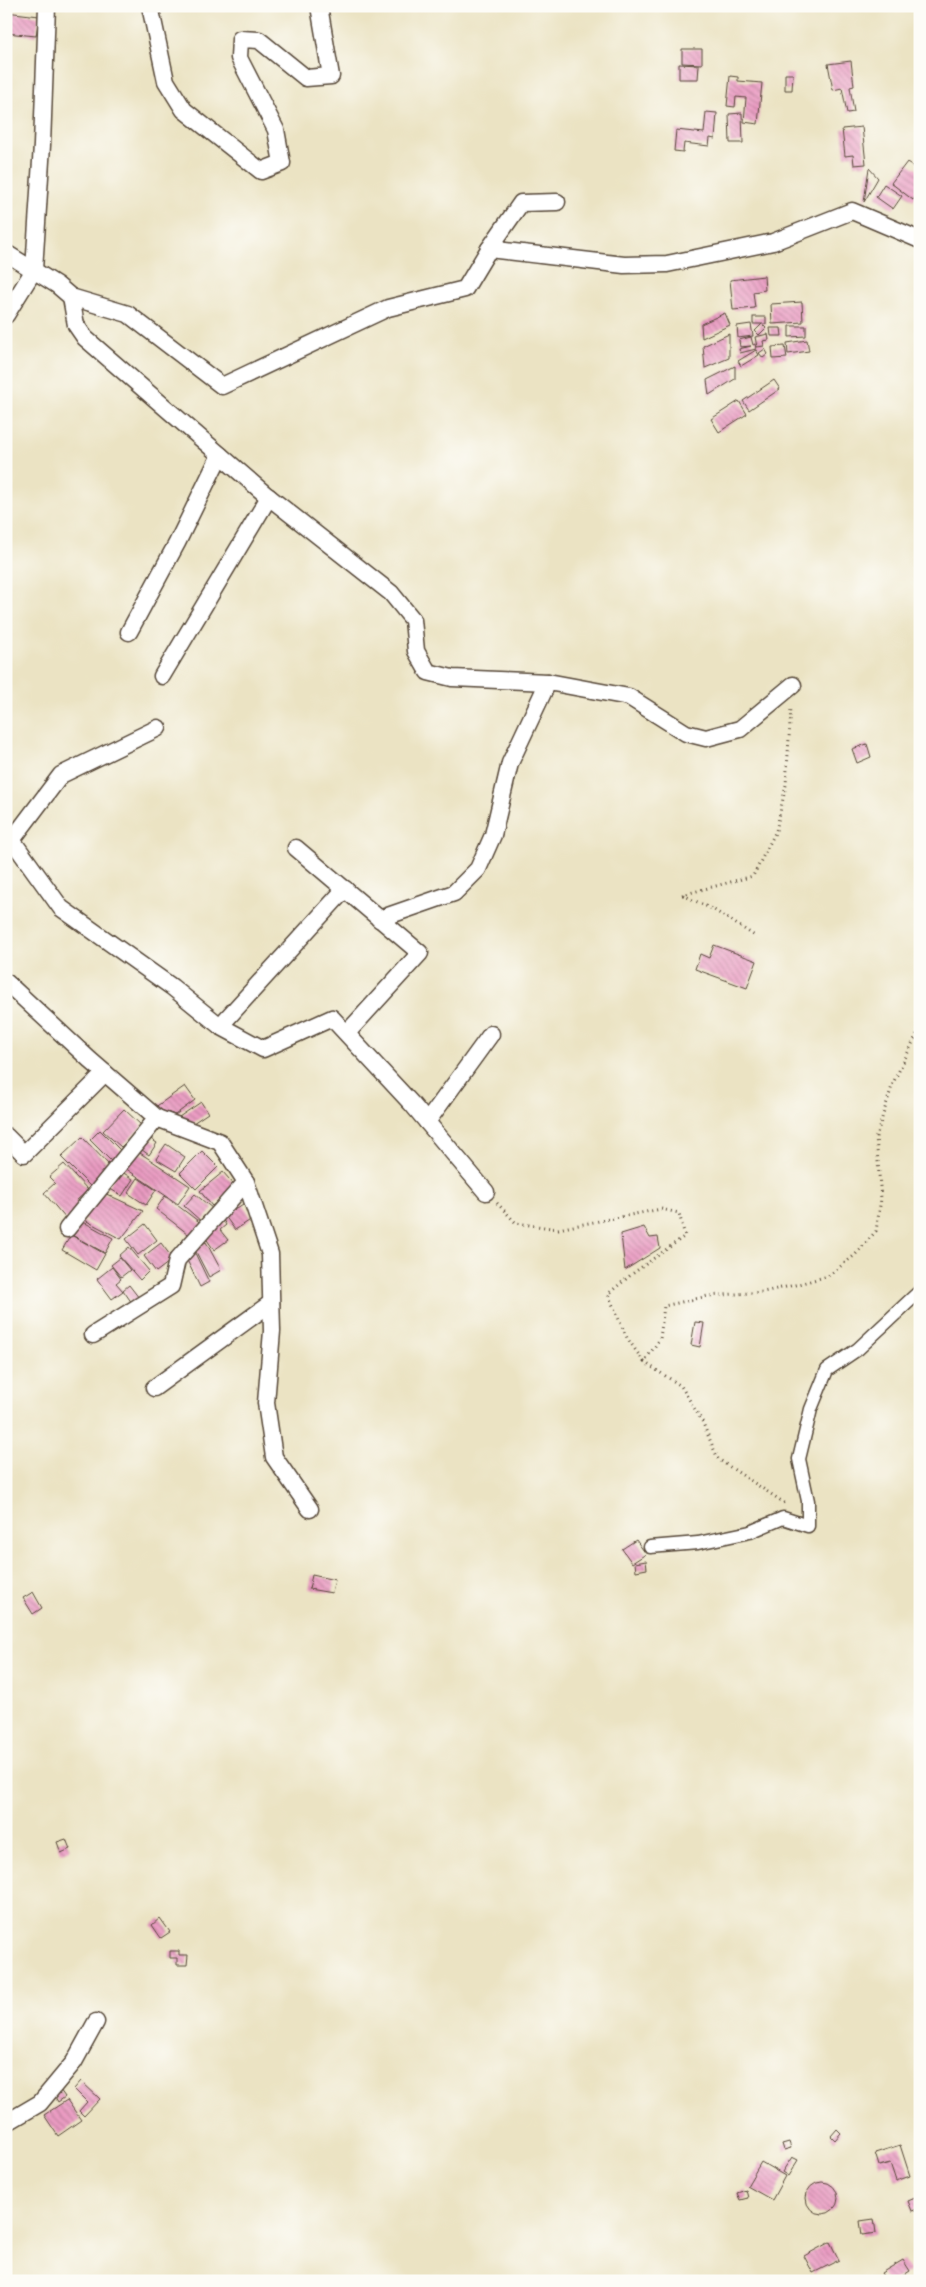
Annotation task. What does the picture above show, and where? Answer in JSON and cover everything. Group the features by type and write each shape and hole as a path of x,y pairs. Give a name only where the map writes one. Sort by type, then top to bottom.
{"street":[{"path":"6,314 34,270 42,145 47,6"},
{"path":"150,6 166,81 184,110 261,171 282,163 276,130 239,58 240,39 259,40 306,78 331,76 319,6"},
{"path":"6,253 57,284 72,297 128,314 222,386 388,308 465,289 488,249 521,203 557,202"},
{"path":"488,249 624,265 667,264 773,242 852,211 920,240"},
{"path":"72,297 76,325 85,338 269,498 392,592 413,620 416,651 428,672 452,678 548,682 629,698 686,733 706,738 740,729 793,686"},
{"path":"129,632 177,543 220,455"},
{"path":"162,676 269,498"},
{"path":"379,919 454,893 478,869 493,835 510,763 548,682"},
{"path":"158,728 61,774 9,840 61,908 172,987 220,1026 263,1049 332,1018 427,1122 486,1192"},
{"path":"296,848 420,953 347,1034"},
{"path":"220,1026 345,890"},
{"path":"6,982 157,1118 220,1142 246,1182 270,1254 272,1331 266,1403 274,1457 310,1509"},
{"path":"427,1122 491,1034"},
{"path":"6,1136 24,1154 105,1073"},
{"path":"67,1229 157,1118"},
{"path":"93,1335 171,1286 177,1260 246,1182"},
{"path":"650,1548 698,1543 750,1532 783,1518 808,1526 808,1501 799,1459 811,1409 827,1370 858,1350 920,1291"},
{"path":"154,1388 271,1303"},
{"path":"6,2123 40,2103 74,2062 96,2022"}],"path":[{"path":"755,936 714,910 682,895 753,876 776,831 786,785 793,686"},
{"path":"644,1362 660,1339 664,1306 708,1296 763,1292 828,1276 855,1255 876,1231 881,1199 876,1137 893,1083 920,1028"},
{"path":"486,1192 516,1223 558,1229 661,1210 679,1213 685,1236 632,1274 608,1294 627,1338 644,1362 681,1386 702,1421 718,1459 760,1485 808,1520"}],"building":[{"path":"6,12 39,16 36,36 6,33"},
{"path":"682,49 702,49 702,64 682,63"},
{"path":"851,61 854,86 850,87 854,112 847,113 842,88 833,90 828,64"},
{"path":"679,64 699,65 698,79 679,79"},
{"path":"785,74 793,74 792,90 785,90"},
{"path":"730,76 738,77 738,81 762,83 758,124 744,122 746,98 736,97 735,107 727,106"},
{"path":"706,112 717,113 715,139 710,138 709,146 684,143 683,152 674,151 676,130 704,133"},
{"path":"742,113 743,143 730,143 729,114"},
{"path":"862,127 866,164 854,165 853,155 845,156 842,129"},
{"path":"907,162 920,171 920,192 913,200 891,183"},
{"path":"869,168 878,178 864,202"},
{"path":"884,184 902,196 893,209 876,197"},
{"path":"764,276 765,290 753,292 755,308 733,310 730,280"},
{"path":"802,302 803,322 772,324 771,304"},
{"path":"725,313 730,325 702,338 701,324"},
{"path":"753,317 766,317 766,324 753,324"},
{"path":"751,324 753,336 738,338 737,326"},
{"path":"762,324 766,328 759,335 755,331"},
{"path":"789,326 806,326 806,336 789,337"},
{"path":"770,328 781,328 782,336 771,336"},
{"path":"729,334 729,358 705,368 703,346"},
{"path":"768,334 769,340 763,341 764,346 757,347 755,337"},
{"path":"751,337 756,349 740,353 739,349 751,346 740,347 739,340"},
{"path":"807,340 809,351 788,354 787,343"},
{"path":"785,346 787,358 773,359 772,347"},
{"path":"765,349 768,354 763,358 759,353"},
{"path":"756,350 759,355 741,366 738,361"},
{"path":"735,366 735,379 709,395 707,380"},
{"path":"774,380 780,389 749,410 743,401"},
{"path":"739,401 747,414 719,432 711,419"},
{"path":"867,744 871,757 857,763 852,749"},
{"path":"714,945 757,961 747,988 695,969 700,954 709,958"},
{"path":"185,1086 195,1100 175,1115 154,1108"},
{"path":"201,1102 208,1113 193,1123 179,1117"},
{"path":"124,1109 142,1126 121,1147 103,1131"},
{"path":"100,1130 122,1152 112,1162 90,1140"},
{"path":"146,1136 157,1143 149,1155 138,1147"},
{"path":"82,1137 111,1167 91,1187 61,1157"},
{"path":"166,1144 185,1157 176,1171 156,1159"},
{"path":"134,1149 190,1186 178,1204 122,1166"},
{"path":"202,1151 218,1167 196,1189 180,1173"},
{"path":"64,1164 88,1190 76,1201 81,1208 67,1220 44,1193 55,1183 49,1177"},
{"path":"119,1170 133,1179 122,1196 107,1187"},
{"path":"223,1172 236,1187 212,1206 200,1191"},
{"path":"138,1178 156,1190 146,1205 128,1193"},
{"path":"102,1192 143,1211 121,1239 81,1218"},
{"path":"195,1194 213,1209 202,1222 184,1206"},
{"path":"165,1196 202,1224 192,1237 156,1209"},
{"path":"243,1204 252,1219 235,1230 225,1216"},
{"path":"78,1219 113,1238 105,1253 70,1234"},
{"path":"223,1220 226,1225 220,1230 228,1240 214,1250 203,1234"},
{"path":"145,1224 157,1240 138,1255 126,1239"},
{"path":"644,1227 650,1238 658,1237 660,1248 625,1270 621,1234"},
{"path":"71,1235 105,1254 96,1270 62,1250"},
{"path":"206,1242 221,1270 209,1277 194,1248"},
{"path":"161,1243 173,1259 156,1272 144,1256"},
{"path":"129,1247 149,1271 140,1280 119,1256"},
{"path":"194,1251 209,1282 200,1287 185,1256"},
{"path":"120,1258 130,1270 121,1277 111,1265"},
{"path":"112,1267 121,1279 116,1283 123,1291 112,1299 97,1279"},
{"path":"129,1285 139,1298 132,1303 123,1290"},
{"path":"695,1322 704,1323 700,1347 691,1345"},
{"path":"636,1540 646,1554 632,1563 622,1549"},
{"path":"646,1561 647,1569 636,1571 635,1563"},
{"path":"312,1575 335,1580 332,1593 309,1589"},
{"path":"33,1592 42,1608 33,1614 23,1598"},
{"path":"66,1839 70,1849 61,1853 57,1842"},
{"path":"160,1918 170,1932 161,1938 152,1925"},
{"path":"170,1951 179,1951 179,1955 188,1955 187,1965 177,1965 177,1958 170,1958"},
{"path":"81,2081 100,2099 84,2116 79,2111 87,2102 74,2089"},
{"path":"60,2090 65,2097 58,2102 54,2095"},
{"path":"67,2100 81,2120 58,2136 44,2115"},
{"path":"837,2129 841,2133 835,2140 831,2136"},
{"path":"789,2142 791,2148 784,2150 782,2144"},
{"path":"900,2145 910,2176 896,2181 890,2163 879,2166 875,2153"},
{"path":"792,2157 798,2160 788,2176 782,2172"},
{"path":"761,2162 785,2176 772,2200 747,2186"},
{"path":"822,2182 834,2186 838,2198 834,2210 822,2214 810,2210 806,2198 810,2186"},
{"path":"746,2190 748,2198 740,2200 737,2193"},
{"path":"920,2196 920,2208 912,2211 908,2201"},
{"path":"874,2219 876,2233 862,2235 860,2221"},
{"path":"830,2242 839,2260 813,2273 804,2256"},
{"path":"903,2260 910,2271 894,2281 886,2281 881,2273"}]}
